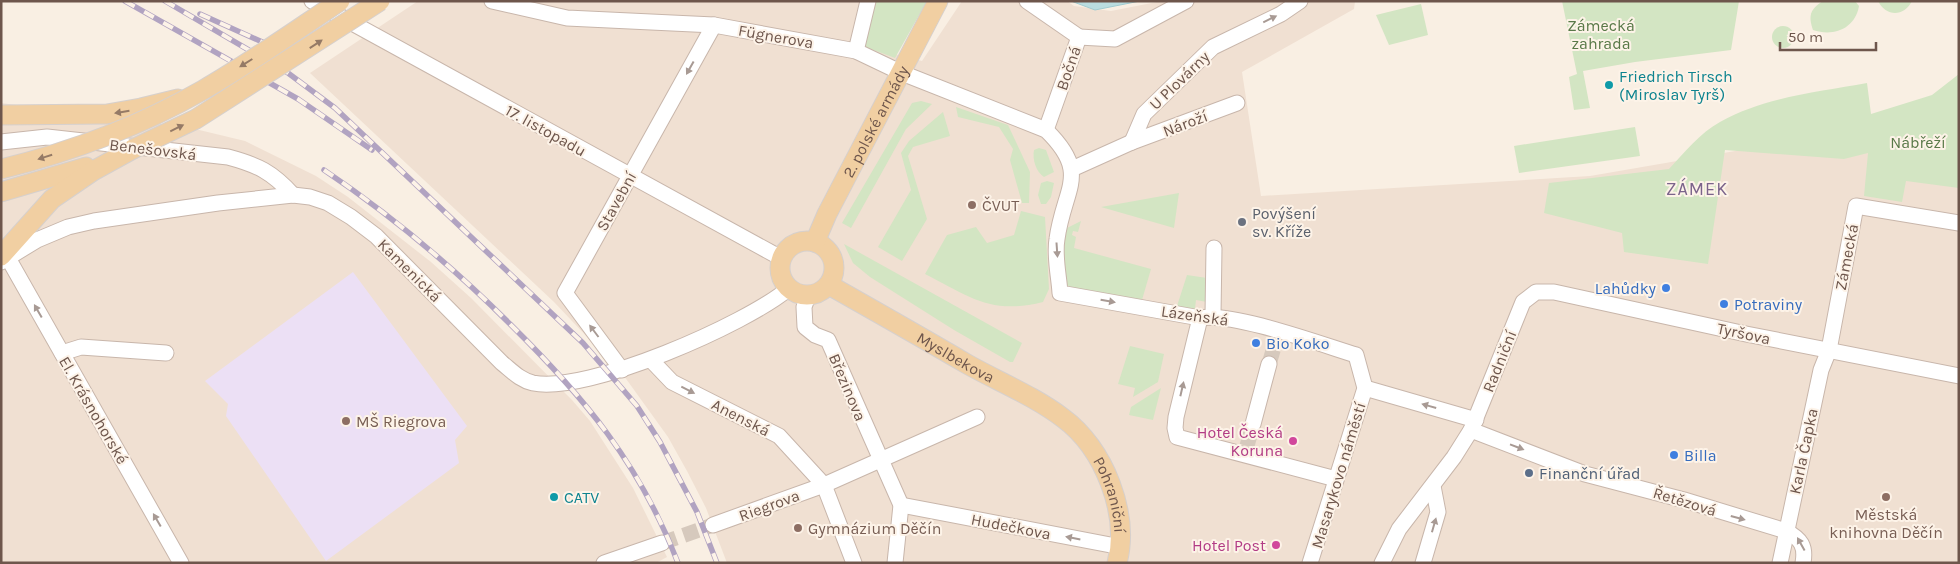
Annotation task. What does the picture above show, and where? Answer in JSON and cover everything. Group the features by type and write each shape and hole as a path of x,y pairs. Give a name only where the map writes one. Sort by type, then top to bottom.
{"main road":[{"path":"1,170 64,151 112,133 202,90 340,1"},
{"path":"3,258 42,207 80,179 133,149 196,119 380,1"},
{"name":"2. polské armády","path":"815,242 827,214 938,1"},
{"path":"1,115 107,114 162,104 202,90"},
{"path":"1,192 71,172 133,149"},
{"path":"801,242 815,242 826,248 833,260 834,273 829,284 820,293 808,296 798,294 788,289 781,274 781,258 789,247 801,242"},
{"name":"Myslbekova","path":"829,284 974,368 1046,406 1080,433"},
{"name":"Pohraniční","path":"1080,433 1095,455 1117,501 1119,555"}],"street":[{"name":"17. listopadu","path":"312,1 781,258"},
{"name":"Fügnerova","path":"492,1 566,18 714,25 856,51 902,73 1046,130"},
{"path":"856,51 868,1"},
{"name":"Bočná","path":"1027,1 1079,37 1046,130"},
{"path":"1079,37 1115,38 1186,1"},
{"name":"U Plovárny","path":"1132,142 1144,114 1213,47 1281,14 1300,1"},
{"name":"Stavební","path":"622,370 565,293 714,25"},
{"name":"Nároží","path":"1132,142 1237,103"},
{"path":"1046,130 1063,146 1072,169 1132,142"},
{"name":"Benešovská","path":"1,142 47,137 228,158 256,165 277,178 293,195"},
{"name":"Lázeňská","path":"1072,169 1056,241 1060,293 1206,317 1276,338 1356,355"},
{"name":"Kamenická","path":"3,258 37,240 68,227 94,221 218,203 293,195 310,197 328,203 376,236 502,363 522,380 534,383 556,384 622,370 650,360 758,310 788,289"},
{"name":"Zámecká","path":"1829,350 1856,206 1959,223"},
{"path":"1214,248 1206,317 1176,417 1175,428 1177,437 1246,451 1336,479"},
{"name":"El. Krásnohorské","path":"3,258 62,353 181,563"},
{"name":"Tyršova","path":"1530,294 1554,292 1959,376"},
{"name":"Radniční","path":"1473,425 1523,302 1530,294"},
{"name":"Březinova","path":"808,296 804,308 805,326 815,335 828,340 880,460"},
{"path":"62,353 81,347 166,353"},
{"name":"Karla Čapka","path":"1780,563 1821,370 1829,350"},
{"name":"Masarykovo náměstí","path":"1310,563 1365,388 1356,355"},
{"name":"Anenská","path":"650,360 672,382 779,436 824,485"},
{"path":"1253,424 1269,364"},
{"name":"Masarykovo náměstí","path":"1365,388 1473,425"},
{"name":"Riegrova","path":"713,525 824,485 977,417"},
{"path":"1382,563 1399,529 1433,486 1473,425"},
{"name":"Řetězová","path":"1473,425 1585,474 1684,500 1786,532"},
{"path":"880,460 901,506 896,563"},
{"path":"824,485 854,563"},
{"path":"1423,563 1438,512 1433,486"},
{"name":"Hudečkova","path":"901,506 1119,555"},
{"path":"1786,532 1798,537 1803,545 1805,552 1803,563"},
{"path":"604,563 635,558 662,543"}],"shaded area":[{"path":"418,1 875,1 863,46 922,61 962,1 1067,1 1074,6 1111,11 1162,1 1355,1 1354,9 1242,72 1261,196 1590,176 1816,137 1959,117 1959,563 727,563 706,508 687,471 668,437 624,376 554,302 310,73"},
{"path":"1,103 191,128 245,141 316,176 348,197 431,262 471,298 572,400 590,421 633,488 667,557 656,563 1,563"},
{"name":"MŠ Riegrova","path":"353,272 467,426 455,440 459,463 326,561 226,416 228,404 205,381"}],"green space":[{"path":"875,1 927,1 895,58 863,46"},
{"name":"Zámecká zahrada","path":"1562,1 1739,1 1731,50 1635,62 1583,71 1590,108 1574,110 1569,77 1577,74"},
{"path":"1823,1 1855,1 1859,6 1857,14 1848,26 1835,32 1813,30 1811,13"},
{"path":"1878,1 1912,1 1904,10 1895,13 1886,10"},
{"path":"1421,4 1428,35 1389,45 1376,15"},
{"path":"1783,26 1791,29 1794,37 1791,45 1783,48 1775,45 1772,37 1775,29"},
{"name":"Nábřeží","path":"1959,74 1959,188 1906,181 1902,202 1864,196 1868,153 1844,159 1725,150 1708,264 1624,252 1622,233 1544,213 1549,183 1669,169 1693,143 1713,126 1755,107 1792,96 1867,83 1871,114 1932,95"},
{"path":"921,101 932,104 906,129 851,228 842,223 912,103"},
{"path":"956,107 1008,125 1030,172 1029,203 1022,203 1010,160 1013,149 999,127 958,117"},
{"path":"943,112 950,136 913,147 908,156 927,219 902,261 878,247 911,190 901,153 909,141"},
{"path":"1635,127 1640,156 1519,173 1514,146"},
{"path":"1039,148 1046,150 1054,172 1044,177 1037,169 1034,161 1034,150"},
{"path":"1047,181 1054,183 1051,197 1046,204 1041,204 1038,195 1041,183"},
{"path":"1179,193 1174,228 1101,207"},
{"path":"1021,211 1045,217 1049,289 1043,302 1009,306 981,302 925,274 947,235 976,227 987,243 1014,235"},
{"path":"1081,221 1078,232 1073,231 1072,235 1076,237 1074,248 1151,269 1142,300 1070,288 1066,284 1063,242 1067,228"},
{"path":"844,244 1022,343 1013,362 954,330 870,277 853,263"},
{"path":"1187,275 1207,278 1207,302 1196,300 1195,309 1177,306"},
{"path":"1130,346 1164,354 1158,382 1133,397 1135,388 1118,384"},
{"path":"1161,388 1153,420 1129,415 1131,407"}],"water":[{"path":"1071,1 1140,1 1095,10"}],"tunnel":[{"path":"1269,364 1275,344"},
{"path":"1247,446 1253,424"},
{"path":"662,543 713,525"}],"railway":[{"path":"125,1 298,99 372,150"},
{"path":"165,1 288,73 335,108 583,343 637,406 660,442 697,512 717,563"},
{"path":"200,14 289,54"},
{"path":"324,170 397,223 444,262 510,324 562,378 608,434 628,463 663,527 678,563"}],"place":[{"name":"Friedrich Tirsch (Miroslav Tyrš)","path":"1609,85"},
{"name":"ČVUT","path":"972,205"},
{"name":"Povýšení sv. Kříže","path":"1242,222"},
{"name":"Lahůdky","path":"1666,288"},
{"name":"Potraviny","path":"1724,304"},
{"name":"Bio Koko","path":"1256,343"},
{"name":"MŠ Riegrova","path":"346,421"},
{"name":"Hotel Česká Koruna","path":"1293,441"},
{"name":"Billa","path":"1674,455"},
{"name":"Finanční úřad","path":"1529,473"},
{"name":"CATV","path":"554,497"},
{"name":"Městská knihovna Děčín","path":"1886,497"},
{"name":"Gymnázium Děčín","path":"798,528"},
{"name":"Hotel Post","path":"1276,545"}],"district":[{"name":"ZÁMEK","path":"1697,189"}]}
